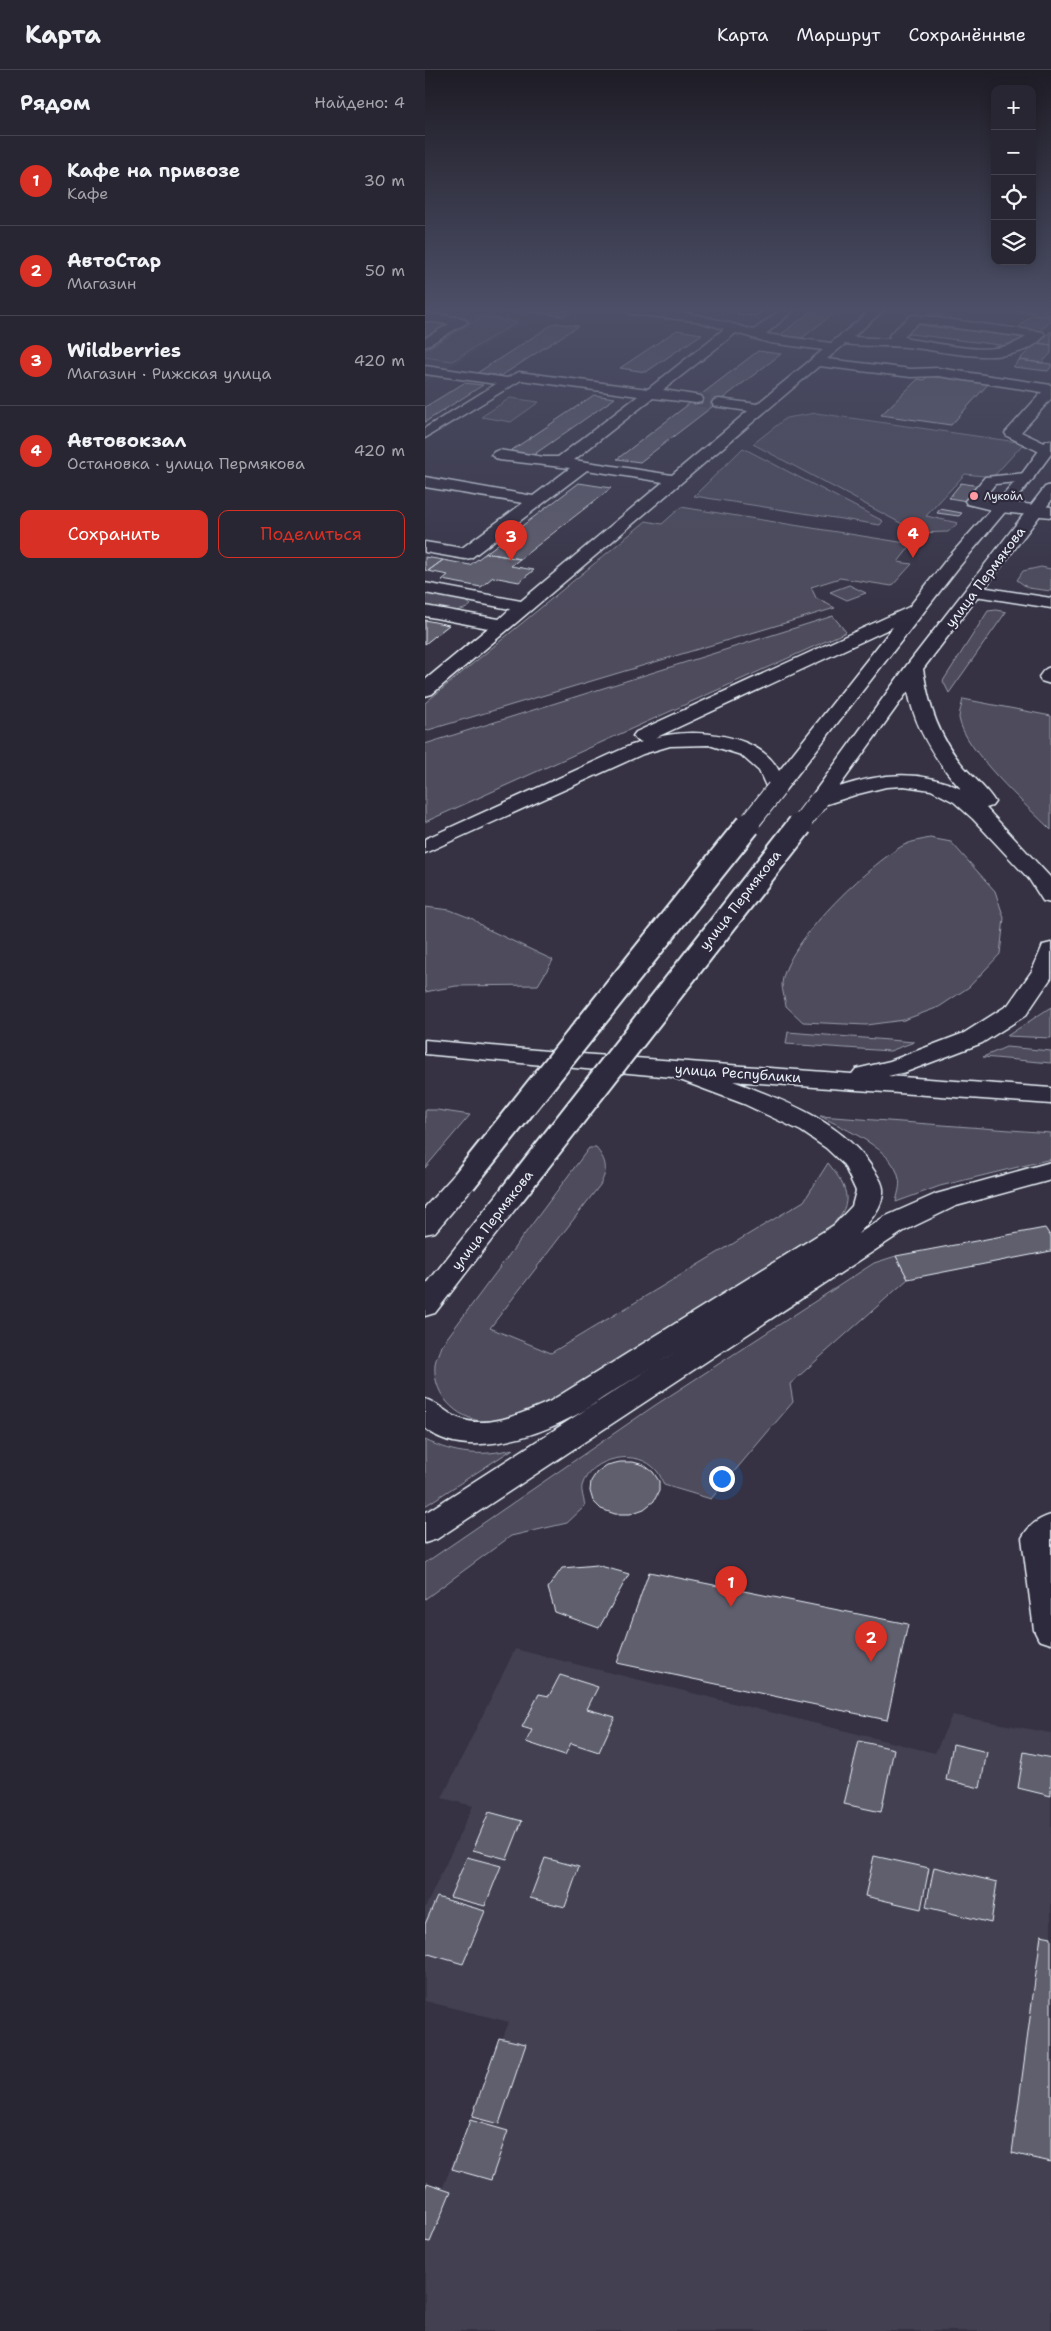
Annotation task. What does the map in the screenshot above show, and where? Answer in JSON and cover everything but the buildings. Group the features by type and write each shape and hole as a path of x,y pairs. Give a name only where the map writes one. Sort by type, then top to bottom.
{"main road":[{"path":"425,434 455,416"},
{"path":"562,462 621,416"},
{"path":"425,690 753,416"},
{"path":"425,1224 464,1181 646,955 918,607 1000,507 1027,478 1049,447 1012,433 1028,416"},
{"path":"499,455 544,462 584,465 677,480"},
{"path":"425,547 465,554 584,465"},
{"path":"1027,478 991,480 973,501 1000,507 1043,511"},
{"path":"425,482 536,501"},
{"name":"улица Пермякова","path":"425,1306 818,801 914,668 975,591 1043,511 1051,490"},
{"path":"425,588 525,607"},
{"path":"975,591 1051,603"},
{"path":"425,836 862,636 918,607"},
{"path":"425,611 503,626"},
{"path":"914,668 922,712 933,738 957,771 1051,872"},
{"path":"1051,672 1048,677 1051,678"},
{"path":"425,847 637,750 669,740 711,739 748,751 768,769 776,789"},
{"path":"818,801 857,786 886,781 910,781 933,784 953,793 973,807 1024,861 1051,896"},
{"path":"838,1079 897,1067 973,1038 1017,1010 1044,971 1051,950"},
{"name":"улица Республики","path":"426,1048 675,1069 838,1079 1051,1096"},
{"path":"425,1410 431,1416 458,1431 490,1433 525,1425 560,1410 844,1232 865,1209 870,1190 863,1169 848,1151 790,1113 675,1069"},
{"path":"425,1530 894,1224 946,1200 1051,1170"},
{"path":"1051,1528 1039,1538 1051,1630"}],"shaded area":[{"path":"483,416 520,416 511,422 481,417"},
{"path":"801,416 833,416 1024,443 993,477 965,474 926,516 958,523 948,532 919,533 753,444 786,418"},
{"path":"743,448 883,521 880,525 694,496"},
{"path":"681,507 912,544 898,562 912,564 892,586 840,578 811,587 816,598 835,608 425,731 425,703 646,521 662,524"},
{"path":"1041,567 1051,569 1051,591 1028,588 1017,580 1023,571"},
{"path":"849,585 866,593 847,600 830,592"},
{"path":"425,593 465,600 471,605 455,611 425,606"},
{"path":"988,611 1006,612 949,693 943,681"},
{"path":"833,616 846,632 425,822 425,744"},
{"path":"963,699 1051,716 1051,830 998,777 972,746 963,731 959,718"},
{"path":"930,838 951,842 995,891 1004,918 1000,954 969,987 939,1007 904,1020 866,1025 803,1022 786,1006 782,987 787,967 798,948 831,906 871,869 904,845"},
{"path":"425,907 450,910 473,919 485,928 553,960 538,985 456,986 425,992"},
{"path":"1051,1007 1051,1038 1007,1036"},
{"path":"788,1032 914,1042 890,1051 786,1044"},
{"path":"1006,1047 1051,1051 1051,1063 983,1057"},
{"path":"425,1110 470,1115 425,1168"},
{"path":"820,1116 1051,1133 1051,1159 940,1186 896,1202 899,1179 895,1168 888,1158 867,1141"},
{"path":"589,1148 596,1148 604,1161 605,1170 600,1185 490,1328 551,1353 804,1201 828,1163 845,1190 845,1205 842,1213 826,1230 544,1405 506,1420 493,1422 470,1418 451,1406 438,1388 435,1364 441,1346"},
{"path":"896,1256 908,1279 790,1384 793,1402 711,1499 664,1485 657,1471 649,1464 638,1459 615,1459 604,1462 594,1468 587,1476 582,1486 585,1506 567,1523 511,1536 425,1599 425,1563 654,1406 874,1263"},
{"path":"425,1440 436,1445 468,1453 490,1453 513,1449 425,1506"},
{"path":"515,1649 935,1753 952,1715 1051,1733 1051,2331 425,2331 425,2232 509,2022 425,2001 425,1908 473,1806 442,1798"}],"place":[{"name":"Лукойл","path":"974,496"},
{"name":"Автовокзал","path":"913,558"},
{"name":"Wildberries","path":"511,561"},
{"name":"Кафе на привозе","path":"731,1607"},
{"name":"АвтоСтар","path":"871,1662"}]}
